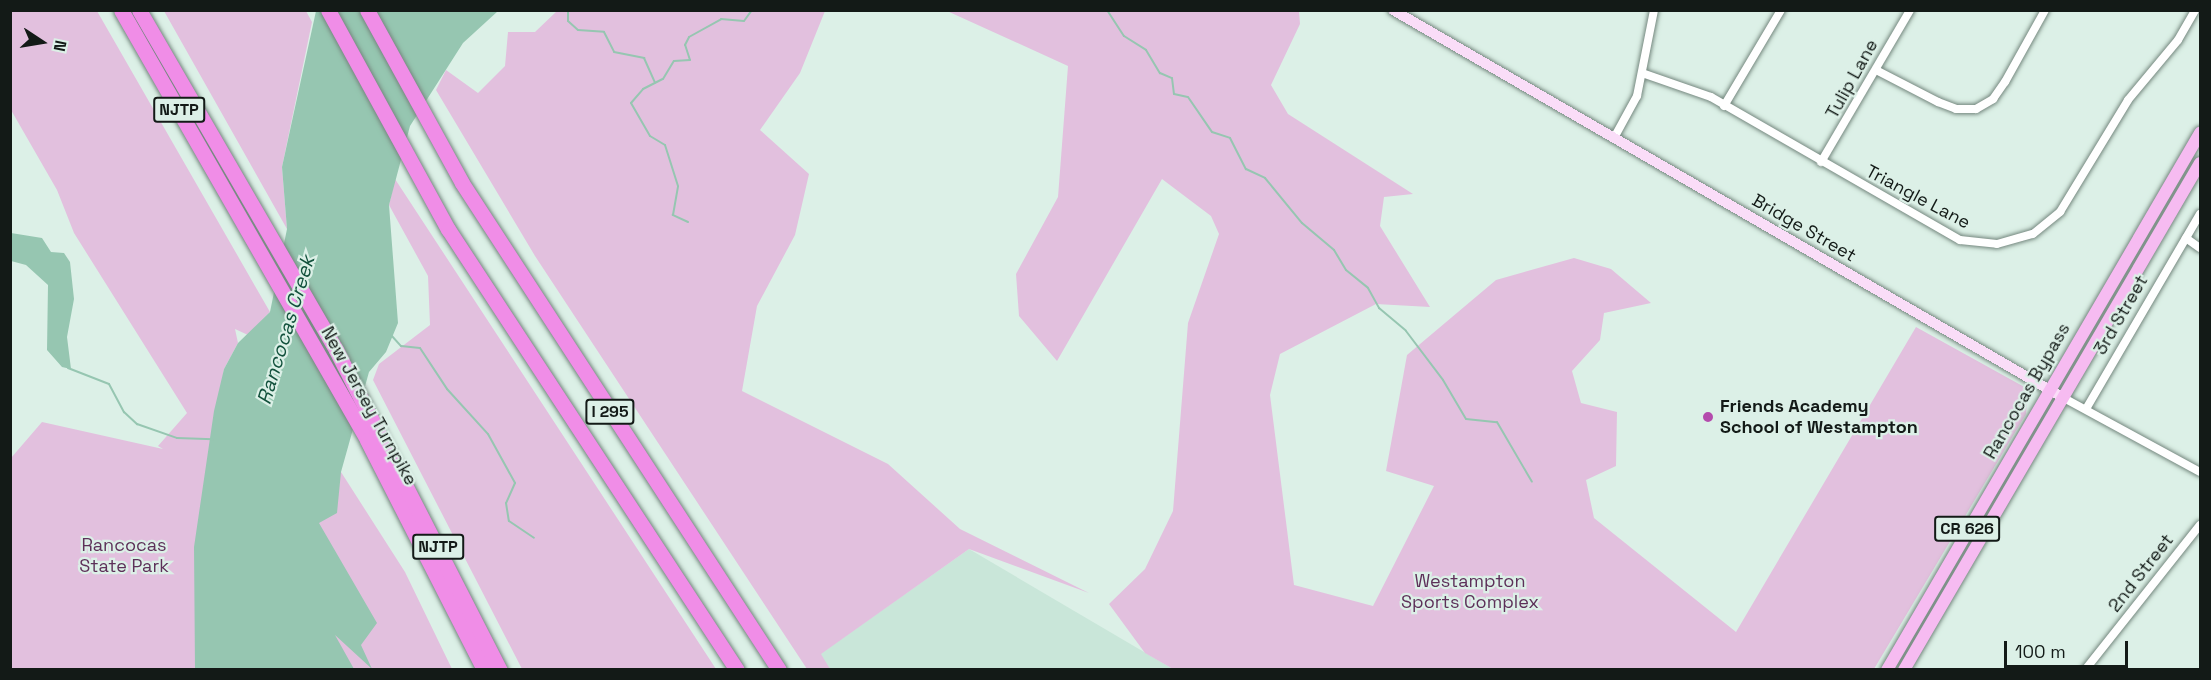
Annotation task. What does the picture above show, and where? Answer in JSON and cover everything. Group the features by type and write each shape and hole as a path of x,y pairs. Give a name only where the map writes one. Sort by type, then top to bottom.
{"highway":[{"name":"New Jersey Turnpike","path":"121,10 238,210 367,440 484,669"},
{"name":"New Jersey Turnpike","path":"139,10 375,425 500,669"},
{"name":"I 295","path":"328,10 413,171 737,669"},
{"name":"I 295","path":"367,10 443,153 779,669"}],"main road":[{"name":"Bridge Street","path":"1393,10 2062,397"},
{"name":"Rancocas Bypass","path":"1887,669 2200,133"},
{"name":"Rancocas Bypass","path":"1904,669 2200,163"}],"street":[{"path":"1614,138 1630,115 1642,73 1654,10"},
{"path":"1724,106 1781,10"},
{"name":"Tulip Lane","path":"1821,162 1910,10"},
{"path":"1876,70 1947,106 1976,109 1993,99 2006,82 2045,10"},
{"name":"Triangle Lane","path":"1642,73 1700,92 1960,240 1997,244 2021,238 2043,227 2068,203 2128,100 2178,40 2195,10"},
{"name":"3rd Street","path":"2086,409 2200,214"},
{"path":"2186,238 2200,248"},
{"name":"Bridge Street","path":"2062,397 2200,472"},
{"name":"2nd Street","path":"2085,669 2200,525"}],"shaded area":[{"path":"969,549 1173,669 830,670 820,654"}],"green space":[{"name":"Rancocas State Park","path":"11,11 97,11 270,312 248,335 235,329 238,343 224,369 210,460 341,472 405,572 452,669 11,669 11,458 42,422 163,449 158,446 187,413 74,233 57,190 11,110"},
{"path":"164,11 306,11 312,22 282,167 287,229"},
{"path":"557,11 825,11 800,73 760,130 809,174 795,235 757,306 742,391 888,464 960,529 1089,593 969,549 821,654 830,669 807,669 535,256 436,90 446,70 478,93 505,66 508,32 535,32"},
{"name":"Westampton Sports Complex","path":"947,11 1299,11 1300,24 1271,85 1288,114 1413,194 1384,197 1380,226 1430,307 1376,304 1280,354 1270,395 1294,585 1373,606 1434,486 1386,471 1407,355 1496,280 1574,258 1611,269 1651,303 1604,313 1600,340 1572,371 1581,403 1617,412 1616,466 1586,480 1594,518 1736,632 1916,327 2028,389 2026,414 1874,669 1173,669 1145,653 1109,604 1145,569 1173,511 1188,323 1219,234 1211,216 1162,179 1057,361 1019,316 1016,274 1058,197 1068,66"},
{"path":"395,179 716,669 522,669 373,380 379,364 430,325 428,276 389,205"}],"water":[{"name":"Rancocas Creek","path":"316,11 498,11 463,43 410,126 389,205 398,323 386,352 369,372 341,472 337,513 319,523 377,623 361,645 372,669 335,635 354,669 195,670 194,547 214,411 224,369 238,343 270,312 287,229 282,167"},
{"path":"11,233 42,238 51,252 64,253 70,262 74,299 67,337 71,369 62,367 47,350 48,285 26,265 11,261"}],"waterway":[{"path":"568,10 568,21 578,30 604,32 614,52 644,58 655,83"},
{"path":"688,222 673,215 678,186 665,145 650,136 631,103 643,89 663,79 674,61 690,60 685,45 689,37 721,19 744,21 752,10"},
{"path":"1107,10 1124,36 1146,50 1160,73 1172,78 1174,94 1188,97 1212,132 1230,138 1246,169 1265,178 1302,223 1334,250 1346,270 1368,288 1379,308 1406,331 1443,380 1466,419 1497,422 1532,482"},
{"path":"391,335 401,346 420,348 447,389 488,434 515,483 506,503 509,521 534,538"},
{"path":"68,368 109,384 124,412 137,424 177,438 213,439"}],"place":[{"name":"Friends Academy School of Westampton","path":"1708,417"}]}
